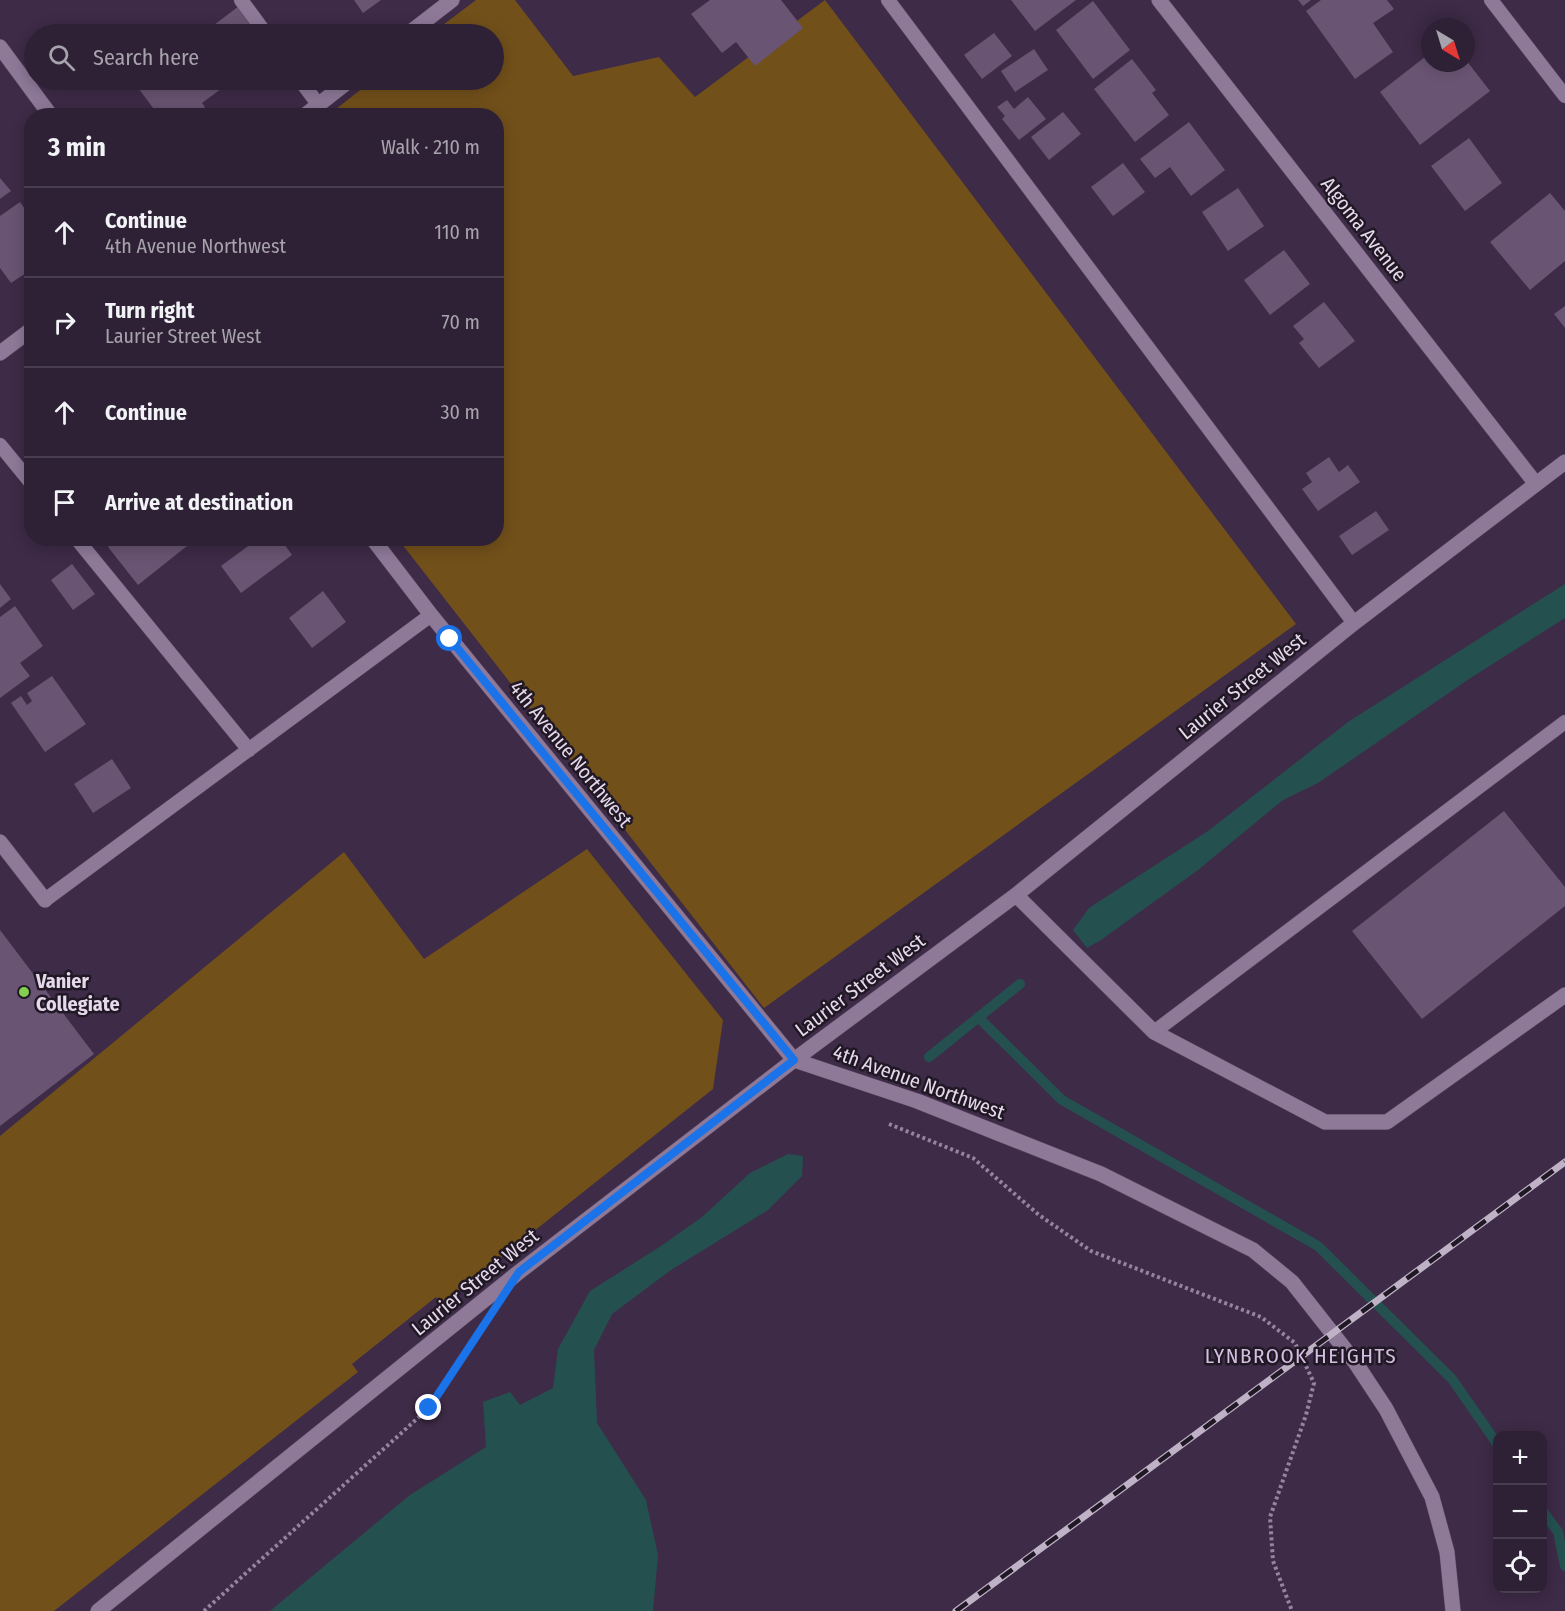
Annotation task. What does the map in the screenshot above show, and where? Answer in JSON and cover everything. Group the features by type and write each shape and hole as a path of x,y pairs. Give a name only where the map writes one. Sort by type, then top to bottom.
{"street":[{"path":"421,24 452,0"},
{"name":"Algoma Avenue","path":"1159,0 1536,484"},
{"path":"0,47 24,79"},
{"path":"32,90 45,108"},
{"path":"313,108 337,90"},
{"path":"0,353 24,335"},
{"name":"Laurier Street West","path":"98,1611 519,1272 794,1060 1016,895 1354,622 1565,462"},
{"name":"4th Avenue Northwest","path":"378,546 431,615 794,1060 917,1101 1101,1174 1253,1250 1292,1282 1355,1362 1409,1451 1432,1497 1447,1552 1454,1611"},
{"path":"0,842 45,900"},
{"path":"1016,895 1154,1032 1324,1122 1387,1122 1565,995"}],"lane":[{"path":"241,0 259,24"},
{"path":"888,0 1354,622"},
{"path":"1491,0 1565,96"},
{"path":"308,90 318,104"},
{"path":"0,445 24,474"},
{"path":"83,546 249,750"},
{"path":"45,900 431,615"},
{"path":"1154,1032 1565,723"}],"path":[{"path":"889,1124 973,1158 1038,1215 1091,1251 1261,1317 1295,1343 1314,1383 1306,1415 1270,1517 1273,1561 1292,1611"},
{"path":"204,1611 429,1408 475,1339"}],"shaded area":[{"path":"476,0 515,0 573,76 659,57 695,97 825,0 1296,624 764,1008 403,546 504,546 504,108 337,108 360,90 504,90 504,24 444,24"},
{"path":"1565,584 1565,618 1469,679 1318,783 1283,800 1198,870 1101,940 1087,948 1073,930 1089,908 1208,831 1348,722"},
{"path":"587,849 723,1020 713,1089 442,1304 436,1297 352,1364 358,1372 54,1611 0,1611 0,1136 344,852 424,959"},
{"path":"788,1154 803,1156 802,1176 768,1210 671,1270 612,1314 594,1350 597,1423 646,1500 658,1555 653,1611 270,1611 410,1495 486,1447 483,1402 510,1392 520,1405 553,1388 558,1349 590,1291 702,1217 750,1173"}],"building":[{"path":"354,0 381,0 363,13"},
{"path":"710,0 781,0 803,28 755,66 736,42 722,53 691,14"},
{"path":"1011,0 1076,0 1035,31"},
{"path":"1298,0 1311,0 1303,6"},
{"path":"1321,0 1387,0 1394,9 1373,23 1393,52 1355,79 1306,11"},
{"path":"1093,1 1130,50 1093,79 1056,30"},
{"path":"239,6 254,24 215,24"},
{"path":"994,33 1012,56 982,79 964,55"},
{"path":"1034,49 1048,70 1015,92 1001,71"},
{"path":"1132,59 1156,90 1152,93 1169,115 1135,142 1094,89"},
{"path":"1421,60 1421,72 1475,72 1490,91 1420,145 1380,92"},
{"path":"140,90 220,90 202,103 204,108 153,108"},
{"path":"1028,97 1046,119 1019,140 1002,119 1005,116 997,107 1007,100 1014,109"},
{"path":"1063,112 1081,134 1049,160 1031,137"},
{"path":"1189,122 1225,170 1191,196 1170,167 1155,178 1140,159"},
{"path":"1469,138 1502,183 1465,211 1431,166"},
{"path":"1123,163 1145,192 1113,216 1091,187"},
{"path":"0,178 11,191 0,199"},
{"path":"1238,188 1264,226 1228,251 1202,212"},
{"path":"1550,193 1565,211 1565,261 1530,290 1490,242"},
{"path":"20,202 24,208 24,274 11,283 0,268 0,216"},
{"path":"1284,250 1310,284 1270,315 1244,280"},
{"path":"1324,302 1355,341 1319,368 1299,343 1304,339 1293,326"},
{"path":"1565,306 1565,328 1554,314"},
{"path":"1329,457 1339,472 1348,465 1360,482 1318,511 1302,489 1312,482 1306,473"},
{"path":"1376,511 1389,530 1352,555 1339,536"},
{"path":"109,546 187,546 138,585"},
{"path":"248,546 286,546 292,555 241,593 221,566"},
{"path":"72,564 95,594 73,610 51,580"},
{"path":"0,584 11,599 0,608"},
{"path":"323,591 346,622 312,648 289,618"},
{"path":"15,606 43,646 20,663 30,676 0,698 0,617"},
{"path":"52,676 86,724 45,752 11,703 21,696 27,705 32,701 27,693"},
{"path":"112,759 131,788 93,813 74,784"},
{"path":"1504,811 1565,887 1565,906 1422,1019 1352,931"},
{"name":"Vanier Collegiate","path":"0,930 94,1054 0,1126"}],"waterway":[{"path":"929,1057 1020,984"},
{"path":"978,1017 1062,1100 1318,1246 1452,1379 1493,1438"},
{"path":"1547,1517 1558,1532 1565,1566"}],"railway":[{"path":"956,1611 1565,1162"}],"place":[{"name":"Vanier Collegiate","path":"24,992"}],"district":[{"name":"LYNBROOK HEIGHTS","path":"1301,1356"}],"route":[{"path":"429,1408 519,1272 794,1060 450,639"}]}
